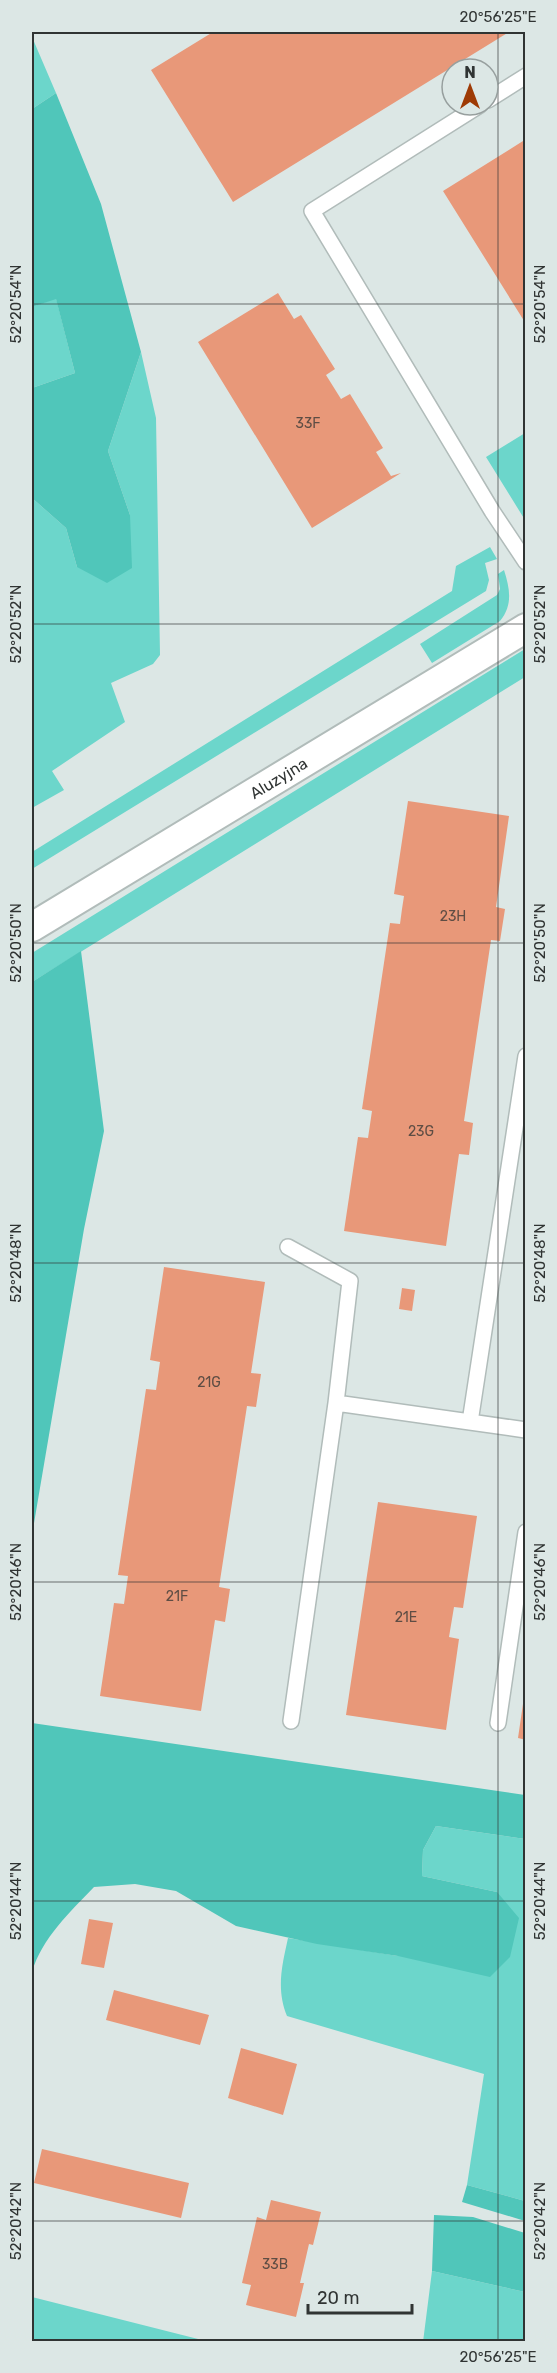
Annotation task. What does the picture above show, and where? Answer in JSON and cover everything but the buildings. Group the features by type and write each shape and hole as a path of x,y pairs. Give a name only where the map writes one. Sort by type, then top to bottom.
{"street":[{"name":"Aluzyjna","path":"32,927 525,628"}],"lane":[{"path":"500,92 525,76"},
{"path":"461,117 312,211 492,512 525,562"},
{"path":"470,1422 525,1056"},
{"path":"288,1247 351,1281 291,1720"},
{"path":"336,1403 525,1430"},
{"path":"498,1723 525,1532"}],"shaded area":[{"path":"32,37 56,93 32,109"},
{"path":"56,93 101,204 141,352 108,451 130,515 132,568 107,583 77,567 66,528 32,498 32,388 75,373 56,299 32,307 32,109"},
{"path":"56,298 75,373 32,388 32,307"},
{"path":"141,352 156,418 160,655 153,664 111,683 125,722 52,771 64,790 32,808 32,498 66,528 77,567 130,515 108,451"},
{"path":"525,433 525,520 486,457"},
{"path":"490,547 497,559 485,563 489,580 486,591 32,869 32,852 452,591 456,566"},
{"path":"504,570 508,584 509,603 500,621 432,663 420,644 497,595 500,589 498,574"},
{"path":"525,649 525,677 32,982 32,953"},
{"path":"81,951 104,1131 84,1229 32,1535 32,982"},
{"path":"32,1723 525,1795 525,1839 436,1826 423,1850 422,1876 497,1892 519,1918 510,1957 490,1977 398,1956 317,1944 236,1926 176,1891 135,1884 94,1887 66,1916 50,1937 32,1972"},
{"path":"436,1826 525,1839 525,2201 467,2185 484,2074 287,2016 284,2006 281,1977 288,1938 398,1956 497,1892 422,1876 423,1850"},
{"path":"467,2185 525,2201 525,2221 462,2202"},
{"path":"434,2215 473,2217 525,2233 525,2292 432,2271"},
{"path":"432,2271 525,2292 525,2341 423,2342"},
{"path":"32,2297 206,2341 32,2341"}]}
